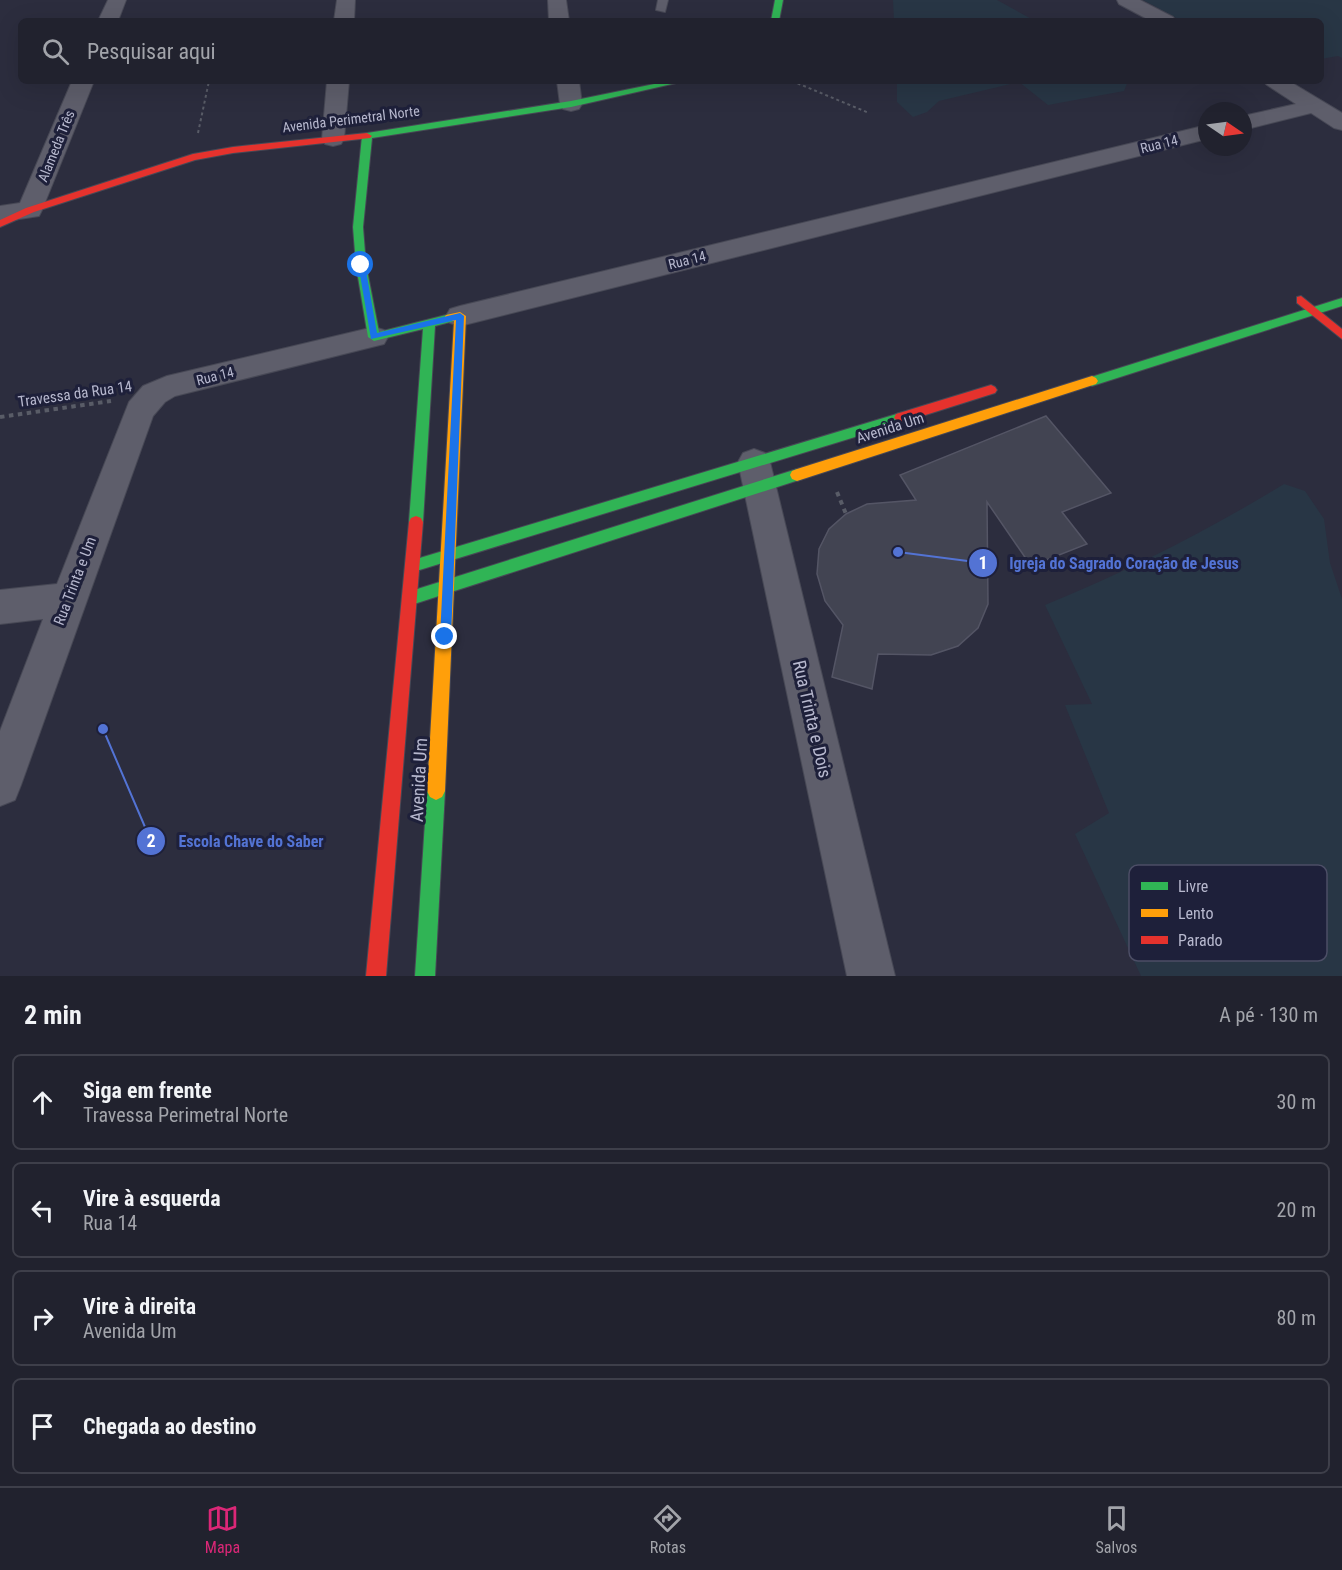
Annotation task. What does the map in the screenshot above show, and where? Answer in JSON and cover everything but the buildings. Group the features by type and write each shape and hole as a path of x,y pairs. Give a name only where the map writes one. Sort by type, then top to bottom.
{"main road":[{"path":"775,18 778,0"},
{"name":"Avenida Perimetral Norte","path":"0,224 30,210 193,157 233,150 368,135 572,104 667,84"},
{"path":"368,135 358,227 361,265 374,336"},
{"path":"1297,296 1342,335"},
{"name":"Avenida Um","path":"413,566 757,475 1342,302"},
{"name":"Rua 14","path":"374,336 460,316"},
{"name":"Avenida Um","path":"425,976 450,555 460,316"},
{"name":"Avenida Um","path":"376,976 411,598 429,324"},
{"name":"Avenida Um","path":"411,598 1004,386"}],"street":[{"path":"109,18 117,0"},
{"path":"344,18 346,0"},
{"path":"556,0 559,18"},
{"path":"1126,0 1160,18"},
{"name":"Alameda Três","path":"30,210 82,84"},
{"path":"333,139 338,84"},
{"path":"569,84 572,104"},
{"path":"1279,84 1342,123"},
{"path":"1252,121 1315,106"},
{"name":"Rua 14","path":"460,316 1198,134"},
{"path":"0,214 30,210"},
{"name":"Rua 14","path":"160,391 374,336"},
{"name":"Rua Trinta e Um","path":"0,785 141,410 160,391"},
{"name":"Rua Trinta e Dois","path":"757,475 871,976"},
{"path":"0,607 68,600"}],"path":[{"path":"193,157 208,84"},
{"path":"799,84 869,113"},
{"name":"Travessa da Rua 14","path":"0,417 160,391"},
{"path":"835,486 846,514"}],"shaded area":[{"path":"893,0 997,0 1030,18 894,18"},
{"path":"1143,0 1342,0 1342,58 1338,56 1324,58 1324,18 1176,18"},
{"path":"897,84 1011,84 939,101 927,112 913,117 897,102"},
{"path":"1022,84 1127,84 1124,91 1048,105"},
{"path":"1284,484 1305,491 1324,519 1330,563 1342,599 1342,976 1141,976 1134,961 1327,961 1327,865 1129,865 1129,950 1075,834 1109,813 1065,705 1092,704 1045,605 1107,578 1226,518"}],"traffic: fast":[{"path":"776,18 779,0"},
{"path":"367,136 571,104 667,84"},
{"path":"368,136 358,227 361,265 374,337 450,318"},
{"path":"1092,381 1342,302"},
{"path":"416,522 429,324"},
{"path":"413,566 900,418"},
{"path":"411,598 797,475"},
{"path":"425,976 436,791"}],"traffic: slow":[{"path":"436,791 460,316 450,318"},
{"path":"797,475 1092,381"}],"traffic: jam":[{"path":"0,224 30,210 193,157 233,150 367,136"},
{"path":"1301,300 1342,335"},
{"path":"900,418 991,390"},
{"path":"376,976 416,522"}],"place":[{"name":"Igreja do Sagrado Coração de Jesus","path":"898,552"},
{"name":"Escola Chave do Saber","path":"103,729"}],"route":[{"path":"361,265 374,336 460,316 445,637"}]}
